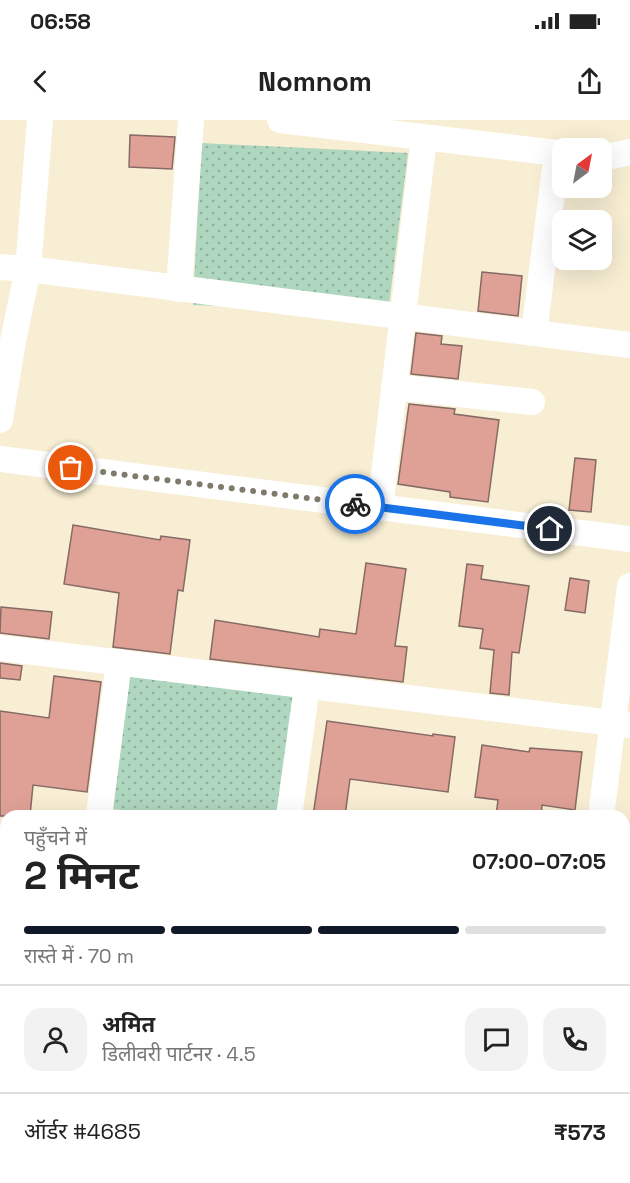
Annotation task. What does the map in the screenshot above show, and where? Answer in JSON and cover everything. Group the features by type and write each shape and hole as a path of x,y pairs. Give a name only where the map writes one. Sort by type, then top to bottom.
{"street":[{"path":"0,420 28,269 40,120"},
{"path":"180,289 191,120"},
{"path":"280,120 552,153"},
{"path":"380,508 424,138"},
{"path":"612,156 630,152"},
{"path":"534,333 554,198"},
{"path":"0,267 630,345"},
{"path":"394,387 532,402"},
{"path":"0,459 630,539"},
{"path":"602,810 621,724 630,586"},
{"path":"0,648 621,724"},
{"path":"100,810 119,662"},
{"path":"290,810 307,686"}],"green space":[{"path":"201,143 408,153 388,313 193,305"},
{"path":"131,668 296,690 281,810 113,809"}],"building":[{"path":"130,135 175,137 172,169 129,167"},
{"path":"482,272 522,276 518,316 478,311"},
{"path":"416,333 442,336 441,344 462,346 458,379 411,374"},
{"path":"409,404 455,409 454,414 499,420 488,502 450,497 450,492 398,484"},
{"path":"575,458 596,460 591,512 569,510"},
{"path":"73,525 160,540 161,536 190,540 183,591 178,590 170,654 113,647 119,593 64,584"},
{"path":"366,563 406,569 395,646 407,647 403,682 210,659 215,620 319,637 320,629 356,634"},
{"path":"467,564 483,566 481,579 529,586 519,653 512,652 509,695 490,693 494,650 480,648 483,629 459,626"},
{"path":"570,578 589,581 585,613 565,610"},
{"path":"1,607 52,612 49,639 0,633"},
{"path":"0,663 22,666 20,680 0,678"},
{"path":"54,676 101,682 87,792 33,785 31,810 0,810 0,711 49,718"},
{"path":"327,721 455,737 448,792 350,779 346,810 314,810"},
{"path":"482,745 529,752 530,748 582,752 575,810 542,805 542,810 497,810 498,800 475,797"}],"way so far":[{"path":"71,468 355,504"}],"route":[{"path":"355,504 550,529"}]}
